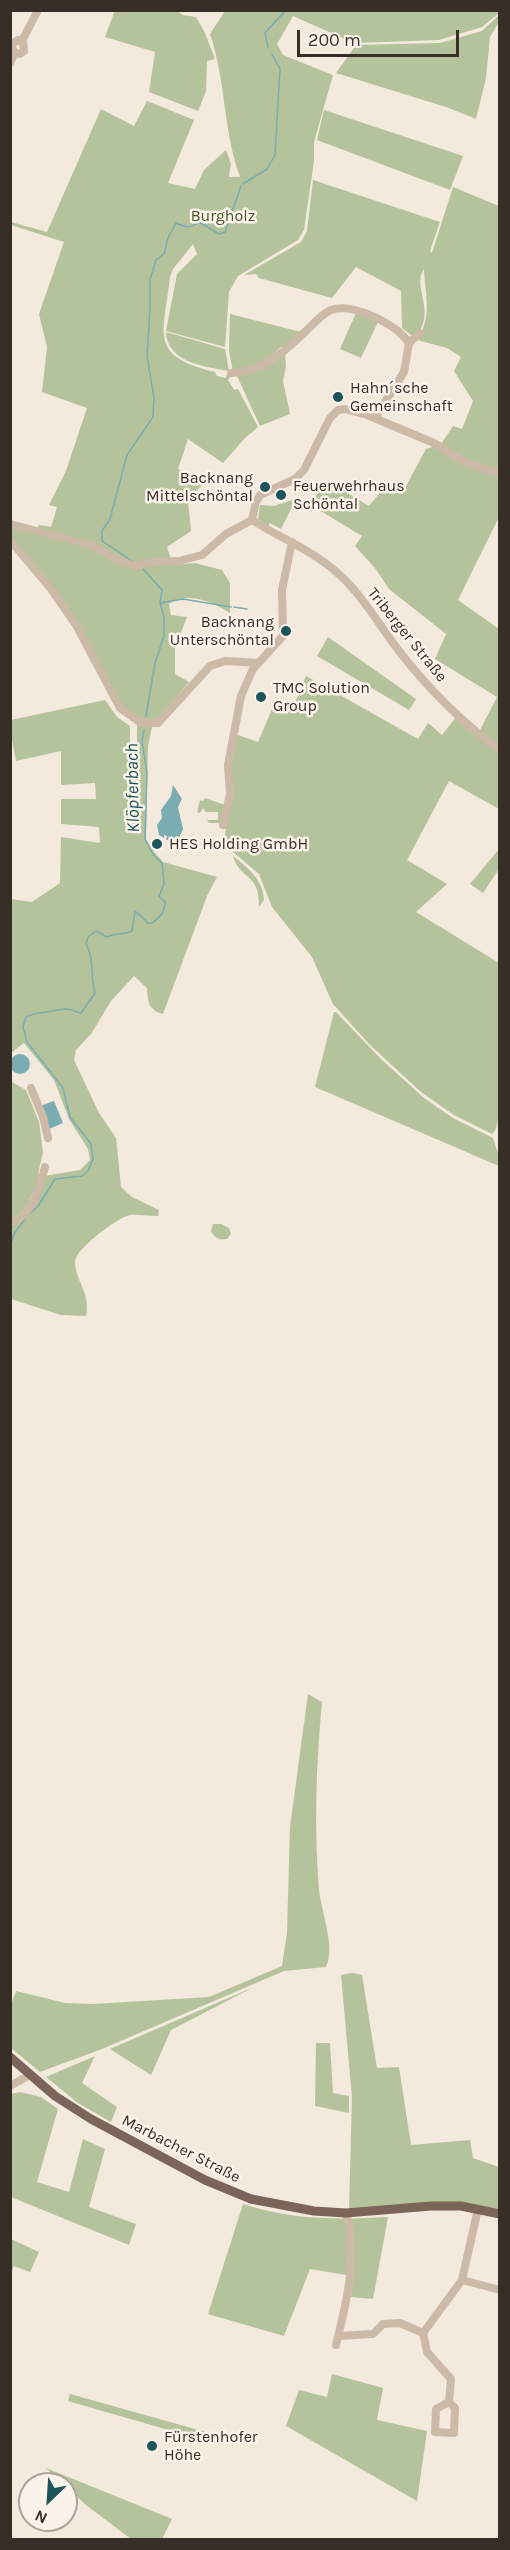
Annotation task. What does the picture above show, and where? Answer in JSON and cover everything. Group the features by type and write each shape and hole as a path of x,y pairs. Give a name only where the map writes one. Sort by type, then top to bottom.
{"main road":[{"name":"Marbacher Straße","path":"10,2057 55,2096 91,2119 220,2187 251,2199 314,2211 346,2212 431,2206 478,2209 500,2214"}],"street":[{"path":"10,63 15,53 20,54 24,51 25,45 22,41 38,10"},
{"path":"231,373 252,371 272,360 332,310 345,308 371,315 401,332 409,344"},
{"path":"375,418 404,372 409,344 420,333"},
{"path":"10,524 92,545 122,562 141,565 192,559 201,555 226,534 252,520 256,501 260,495 295,479 304,470 330,418 338,410 345,409 375,418 434,443 466,463 500,474"},
{"name":"Triberger Straße","path":"252,520 325,561 349,583 404,658 478,734 500,750"},
{"path":"10,540 51,589 76,625 120,708 141,723 159,723 210,666 225,661 258,663"},
{"path":"223,825 230,794 228,765 241,696 246,682 258,663 283,636 282,590 292,542"},
{"path":"31,1088 43,1117 48,1138"},
{"path":"10,1222 26,1214 39,1187 45,1167"},
{"path":"10,2086 30,2075"},
{"path":"449,2402 451,2379 427,2352 423,2333 462,2280 478,2209"},
{"path":"336,2345 350,2287 352,2254 346,2212"},
{"path":"462,2280 500,2290"},
{"path":"339,2336 373,2334 383,2324 400,2323 423,2333"}],"green space":[{"path":"115,10 177,11 183,15 196,17 215,59 207,61 206,91 198,111 149,92 155,52 105,37"},
{"name":"Burgholz","path":"225,11 499,11 499,13 482,27 439,40 354,43 293,16 277,44 283,55 333,75 314,142 314,161 304,230 298,240 238,276 229,292 225,347 166,331 177,274 197,254 193,244 173,269 170,277 164,327 169,350 193,366 215,372 217,376 226,378 227,374 231,376 228,380 234,390 238,389 258,427 223,463 188,439 178,469 202,485 188,501 191,531 167,547 173,565 195,563 222,570 230,583 230,613 216,605 192,598 176,600 169,604 171,615 187,617 175,648 175,674 189,682 152,727 148,746 146,839 163,862 217,877 207,896 163,1014 154,1010 149,1001 147,988 134,976 111,1001 91,1034 76,1050 74,1060 99,1113 116,1138 121,1187 132,1197 159,1210 158,1216 130,1215 124,1217 89,1242 77,1256 75,1262 87,1301 86,1316 61,1315 11,1299 11,1223 15,1224 44,1176 80,1170 90,1160 88,1149 69,1119 54,1080 24,1043 11,1053 10,899 32,902 60,883 61,837 100,843 99,827 61,824 61,799 96,799 95,783 61,785 61,751 16,761 11,720 105,700 117,717 130,726 130,750 137,749 137,718 122,706 94,652 11,537 10,526 35,533 39,525 51,527 57,507 49,505 66,471 87,408 42,392 47,347 39,314 64,242 11,225 11,222 47,232 101,109 134,126 147,101 194,120 168,183 195,189 204,170 226,150 231,164 229,177 240,177 230,141 219,70 210,34"},
{"path":"499,15 499,22 490,37 486,78 476,119 446,107 336,73 356,45 440,43 482,31"},
{"path":"324,110 463,156 450,190 317,140"},
{"path":"313,180 440,222 430,251 432,253 453,187 499,206 499,517 458,600 499,629 499,809 449,781 407,860 447,884 416,912 499,963 500,1111 496,1129 492,1134 454,1115 421,1092 370,1045 333,1004 312,957 272,907 259,874 232,851 225,835 235,734 258,742 275,702 295,703 306,676 418,739 428,723 442,735 456,717 479,732 497,697 435,659 446,634 389,589 375,568 355,546 362,536 309,504 328,481 369,506 386,485 406,486 426,449 441,444 453,426 462,429 473,401 454,371 461,357 447,348 417,340 427,314 424,269 420,284 425,309 424,318 415,338 402,328 401,291 356,267 332,298 259,278 256,274 244,275 301,242 307,231"},
{"path":"356,313 378,322 361,358 340,349"},
{"path":"230,314 301,332 264,363 233,371 229,351"},
{"path":"166,332 225,349 229,371 200,365 181,357 173,351"},
{"path":"285,353 286,366 283,381 290,414 260,426 237,376"},
{"path":"295,501 281,529 270,523 268,526 258,519 260,505 274,506"},
{"path":"328,637 416,699 409,710 317,656"},
{"path":"205,798 225,805 221,823 209,823 207,820 218,820 218,812 206,812 203,808 200,813 197,812 200,800 203,801"},
{"path":"499,849 499,869 483,893 470,884"},
{"path":"233,856 258,880 264,900 259,907 253,882 240,870"},
{"path":"334,1012 424,1098 453,1118 493,1138 499,1156 499,1166 315,1087"},
{"path":"10,1081 26,1090 39,1122 43,1152 38,1174 41,1175 24,1211 10,1220"},
{"path":"213,1224 221,1224 229,1228 231,1234 227,1239 214,1236 211,1231"},
{"path":"308,1694 322,1702 316,1820 319,1890 329,1940 329,1959 326,1967 284,1971 102,2049 40,2072 11,2048 11,2005 16,1991 65,2003 93,2004 209,1997 282,1966 287,1933 290,1827"},
{"path":"352,1973 362,1975 377,2068 399,2067 411,2145 470,2140 473,2158 499,2167 499,2212 476,2207 349,2210 352,2097 341,1975"},
{"path":"254,1987 171,2030 151,2075 110,2049"},
{"path":"316,2043 330,2043 333,2093 349,2096 349,2113 315,2106"},
{"path":"95,2056 82,2083 117,2107 111,2122 78,2103 46,2077"},
{"path":"20,2092 41,2097 58,2109 37,2182 69,2192 83,2139 105,2149 89,2207 136,2224 129,2245 11,2197 11,2094"},
{"path":"243,2204 279,2213 315,2218 388,2217 373,2299 351,2297 353,2276 310,2269 284,2336 208,2314"},
{"path":"11,2239 39,2252 30,2272 14,2266 11,2273"},
{"path":"332,2374 383,2388 377,2420 427,2431 417,2501 286,2426 299,2390 327,2397"},
{"path":"70,2394 213,2434 210,2442 68,2401"},
{"path":"78,2481 172,2519 162,2539 131,2539 78,2498"}],"water":[{"path":"173,785 182,799 178,807 183,829 179,838 166,840 167,836 164,835 164,838 159,835 157,825 162,818 161,810 171,796"},
{"path":"16,1054 24,1054 30,1060 30,1068 24,1074 16,1074 10,1068 10,1060"},
{"path":"54,1101 63,1123 49,1129 40,1106"}],"waterway":[{"name":"Klöpferbach","path":"268,47 265,33 286,10"},
{"name":"Klöpferbach","path":"243,184 267,169 275,155 280,69 272,54"},
{"name":"Klöpferbach","path":"132,561 102,541 102,531 110,519 127,455 153,417 154,398 147,356 150,279 156,260 164,254 168,238 176,223 187,227 199,222 219,234 225,232 241,186"},
{"name":"Klöpferbach","path":"143,569 162,590 160,603 164,617 164,636 155,663 146,716"},
{"path":"160,603 183,599 231,607"},
{"path":"234,607 247,609"},
{"name":"Klöpferbach","path":"28,1215 38,1206 55,1179 82,1176 88,1171 93,1159 91,1144 70,1117 63,1088 27,1042 23,1027 26,1017 66,1009 81,1013 95,993 86,943 89,936 96,931 107,937 132,931 135,911 148,923 152,923 164,909 165,902 159,896 164,884 162,863 153,854 145,839 147,772 142,741 144,730"},
{"name":"Klöpferbach","path":"10,1247 14,1234 25,1219"}],"place":[{"name":"Hahn´sche Gemeinschaft","path":"338,397"},
{"name":"Backnang Mittelschöntal","path":"265,487"},
{"name":"Feuerwehrhaus Schöntal","path":"281,495"},
{"name":"Backnang Unterschöntal","path":"286,631"},
{"name":"TMC Solution Group","path":"261,697"},
{"name":"HES Holding GmbH","path":"157,844"},
{"name":"Fürstenhofer Höhe","path":"152,2446"}]}
